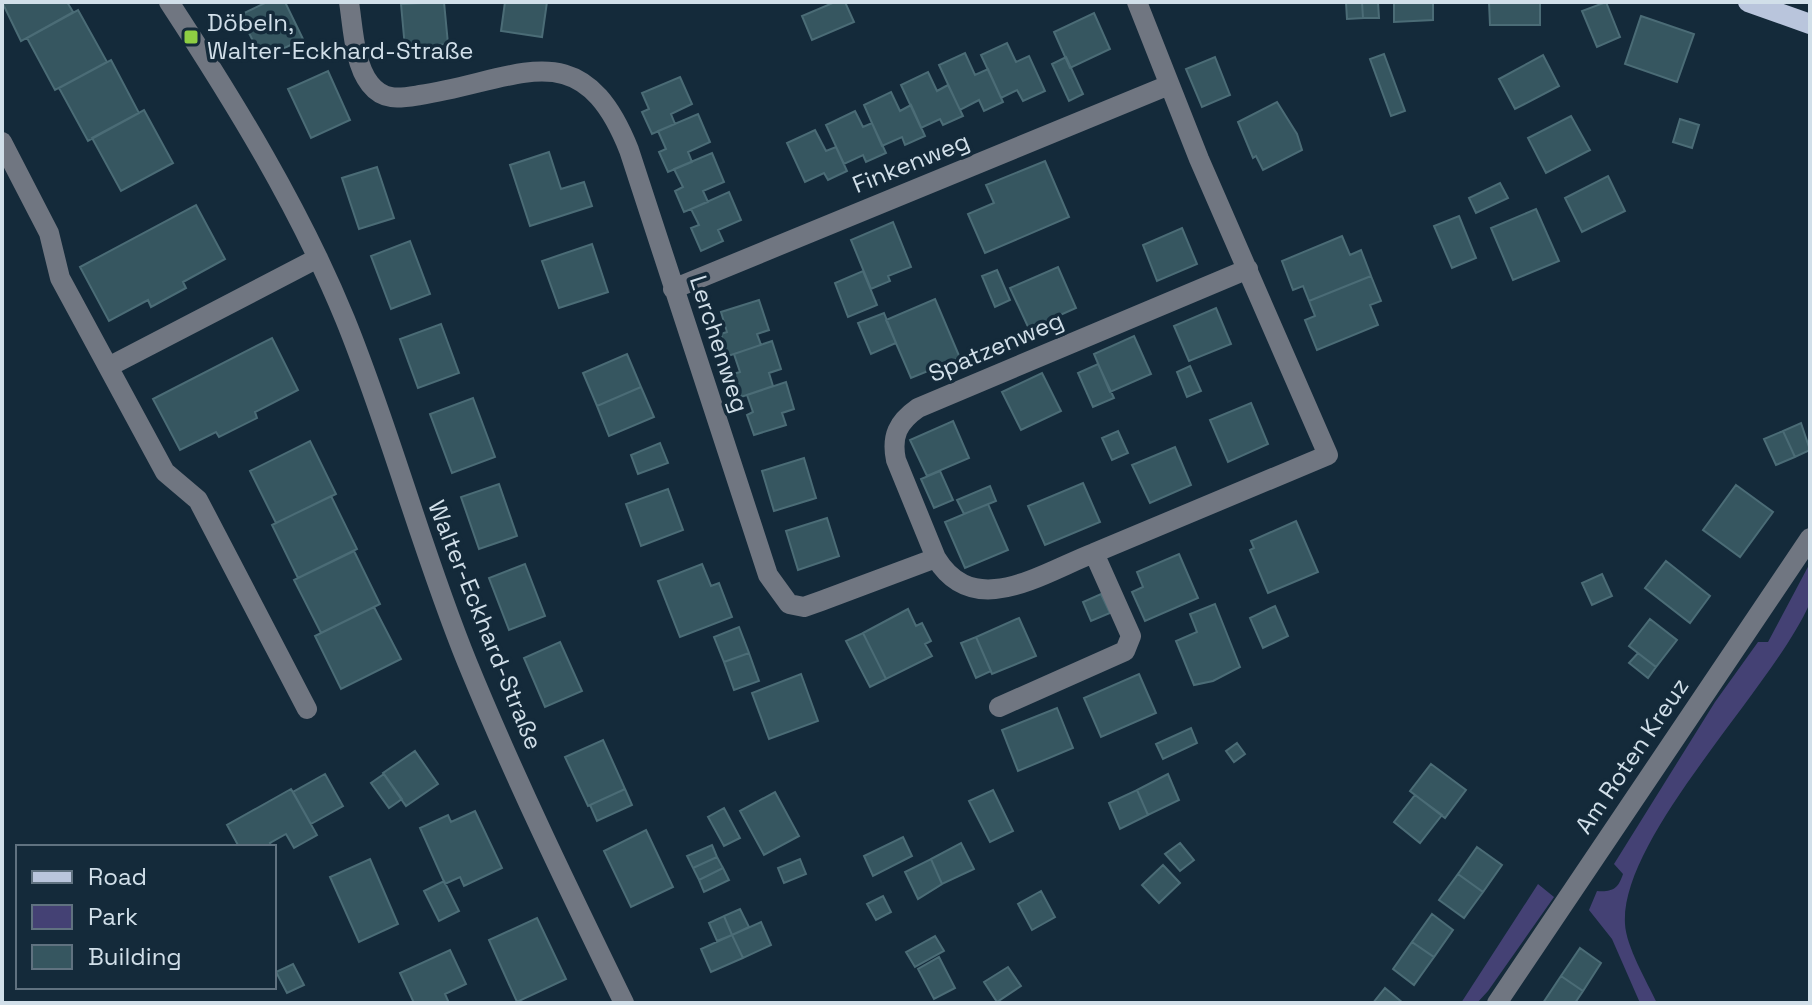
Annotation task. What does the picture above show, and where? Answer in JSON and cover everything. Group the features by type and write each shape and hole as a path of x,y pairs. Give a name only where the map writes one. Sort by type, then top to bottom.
{"main road":[{"path":"1748,2 1810,24"}],"street":[{"name":"Walter-Eckhard-Straße","path":"169,2 257,143 318,258 378,409 430,566 467,662 624,1003"},
{"name":"Lerchenweg","path":"349,2 360,62 368,83 381,95 394,99 456,90 543,70 576,79 592,87 606,101 621,130 768,575 777,592 789,604 804,607 936,558"},
{"path":"936,558 945,573 960,586 993,590 1011,587 1328,455 1169,85 1137,2"},
{"name":"Finkenweg","path":"673,289 1169,85"},
{"path":"2,142 49,233 60,278 165,472 198,500 307,709"},
{"path":"110,366 318,258"},
{"name":"Spatzenweg","path":"936,558 896,460 893,444 904,418 918,408 1248,269"},
{"name":"Am Roten Kreuz","path":"1497,1003 1810,538"},
{"path":"999,707 1125,651 1131,636 1094,553"}],"green space":[{"path":"1810,563 1809,605 1790,640 1671,807 1646,849 1630,889 1626,933 1657,1003 1640,1003 1612,939 1589,910 1597,891 1611,890 1619,883 1623,874 1614,864 1715,702 1758,642 1768,642"},
{"path":"1538,884 1554,897 1488,991 1477,1003 1461,1003"}],"building":[{"path":"2,2 67,2 73,12 21,41"},
{"path":"267,2 285,2 303,39 262,59 240,15"},
{"path":"444,2 448,44 405,48 401,4"},
{"path":"505,2 547,2 542,37 501,31"},
{"path":"835,2 845,2 854,22 812,40 802,16"},
{"path":"1346,2 1362,2 1363,18 1347,19"},
{"path":"1362,2 1378,2 1379,18 1363,18"},
{"path":"1394,2 1433,2 1433,20 1394,22"},
{"path":"1489,2 1540,2 1540,25 1490,25"},
{"path":"1606,2 1620,37 1597,47 1582,11"},
{"path":"78,10 107,62 55,90 27,38"},
{"path":"1094,13 1110,49 1070,68 1054,32"},
{"path":"1641,16 1694,34 1677,82 1625,64"},
{"path":"1007,43 1016,62 1029,56 1045,91 1023,101 1017,90 1001,98 981,55"},
{"path":"965,53 975,75 988,69 1003,102 984,111 979,100 960,110 939,65"},
{"path":"1384,54 1405,111 1391,116 1370,59"},
{"path":"1543,55 1559,86 1515,109 1499,79"},
{"path":"1066,57 1083,94 1069,101 1052,64"},
{"path":"1215,57 1230,95 1202,107 1186,69"},
{"path":"111,60 139,113 88,141 59,88"},
{"path":"328,71 350,120 311,138 288,89"},
{"path":"928,72 937,91 948,85 963,116 943,125 940,119 921,128 901,85"},
{"path":"680,77 692,104 671,114 675,124 652,134 642,112 649,109 642,93"},
{"path":"891,92 900,111 911,105 925,136 905,145 902,137 882,146 864,105"},
{"path":"1277,102 1297,134 1302,150 1263,170 1256,156 1253,158 1238,122"},
{"path":"144,110 173,163 121,191 92,138"},
{"path":"855,111 863,127 872,123 886,153 866,162 863,155 844,164 826,125"},
{"path":"698,114 710,142 688,152 692,162 668,172 659,152 666,149 658,131"},
{"path":"1571,116 1590,150 1546,173 1528,138"},
{"path":"1680,119 1699,125 1692,148 1673,142"},
{"path":"815,130 826,151 836,147 847,171 828,180 824,173 805,182 787,143"},
{"path":"549,152 561,189 584,182 592,206 530,226 510,165"},
{"path":"712,153 724,182 703,191 708,202 684,212 675,191 683,187 674,169"},
{"path":"1045,161 1069,217 985,253 968,214 994,203 986,185"},
{"path":"377,167 394,218 359,229 342,178"},
{"path":"1608,176 1625,211 1582,232 1565,198"},
{"path":"1500,183 1508,198 1476,213 1469,198"},
{"path":"729,192 741,220 718,230 723,241 701,251 691,228 699,225 691,209"},
{"path":"196,205 225,259 183,282 186,288 151,307 148,300 109,321 80,267"},
{"path":"1536,209 1559,261 1513,280 1491,228"},
{"path":"1459,216 1476,258 1452,268 1434,226"},
{"path":"893,222 911,267 888,276 890,281 871,289 851,240"},
{"path":"1182,228 1197,264 1157,281 1143,245"},
{"path":"1342,236 1350,255 1361,250 1371,276 1309,301 1303,286 1293,290 1282,261"},
{"path":"410,241 430,294 391,309 371,256"},
{"path":"592,244 608,292 559,308 542,261"},
{"path":"1058,267 1076,308 1029,329 1010,288"},
{"path":"997,270 1010,300 995,307 982,276"},
{"path":"863,271 877,305 848,317 835,283"},
{"path":"1371,276 1381,301 1370,305 1378,325 1317,350 1305,320 1315,316 1309,301"},
{"path":"935,299 960,358 911,378 886,320"},
{"path":"759,300 769,330 757,334 761,345 728,356 721,334 727,332 721,312"},
{"path":"1216,308 1231,344 1189,361 1174,326"},
{"path":"884,313 896,343 871,354 858,323"},
{"path":"441,324 459,373 418,388 400,339"},
{"path":"1134,336 1151,374 1110,392 1094,354"},
{"path":"272,338 298,390 255,412 257,418 219,437 216,432 180,450 153,399"},
{"path":"772,341 781,369 769,373 773,386 741,397 733,374 740,372 734,354"},
{"path":"627,354 641,387 597,406 583,373"},
{"path":"1098,364 1114,398 1093,407 1078,373"},
{"path":"1190,366 1201,391 1187,397 1177,372"},
{"path":"1042,373 1061,411 1021,430 1002,392"},
{"path":"786,382 794,409 782,413 786,425 754,435 747,415 753,412 747,395"},
{"path":"641,387 654,417 609,436 597,406"},
{"path":"473,398 495,457 452,473 430,414"},
{"path":"1251,403 1268,444 1228,462 1210,420"},
{"path":"953,421 969,458 927,476 910,440"},
{"path":"1801,423 1810,450 1795,457 1783,431"},
{"path":"1118,431 1128,453 1112,460 1102,438"},
{"path":"1783,431 1795,457 1776,465 1764,439"},
{"path":"310,441 336,494 276,523 250,471"},
{"path":"660,443 668,463 638,474 631,455"},
{"path":"1175,447 1191,485 1150,503 1132,465"},
{"path":"804,458 816,498 774,511 762,471"},
{"path":"940,471 953,500 934,508 921,479"},
{"path":"1083,483 1100,522 1045,545 1028,506"},
{"path":"499,484 517,536 479,549 461,497"},
{"path":"1736,485 1773,512 1740,557 1703,530"},
{"path":"990,486 996,501 964,514 957,500"},
{"path":"668,489 683,530 641,546 626,504"},
{"path":"331,496 357,549 298,578 272,525"},
{"path":"988,504 1008,550 965,568 945,522"},
{"path":"827,518 839,556 798,570 786,531"},
{"path":"1296,521 1318,572 1268,593 1250,550 1254,548 1251,541"},
{"path":"354,551 380,604 321,633 294,580"},
{"path":"1179,554 1198,598 1145,621 1132,592 1143,587 1137,572"},
{"path":"1666,561 1710,596 1690,623 1645,588"},
{"path":"525,564 545,616 509,630 489,578"},
{"path":"702,564 711,586 719,583 732,617 680,637 658,581"},
{"path":"1602,574 1612,596 1592,605 1582,583"},
{"path":"1101,594 1110,613 1091,621 1083,602"},
{"path":"1215,604 1240,667 1213,681 1194,685 1176,641 1197,632 1190,614"},
{"path":"1275,606 1288,636 1263,648 1250,618"},
{"path":"374,607 401,659 341,689 315,636"},
{"path":"908,609 916,626 922,623 931,641 925,644 932,656 886,679 863,633"},
{"path":"1019,618 1036,656 992,674 976,637"},
{"path":"1650,619 1677,640 1656,667 1629,646"},
{"path":"739,627 749,653 724,662 714,637"},
{"path":"863,633 886,679 870,687 846,641"},
{"path":"976,637 991,671 976,678 961,643"},
{"path":"560,642 582,691 545,707 524,658"},
{"path":"749,653 759,681 734,690 724,662"},
{"path":"1638,653 1656,667 1648,678 1629,663"},
{"path":"801,674 818,721 769,739 752,693"},
{"path":"1139,674 1156,713 1101,737 1084,698"},
{"path":"1057,708 1073,748 1018,771 1002,730"},
{"path":"1191,728 1197,743 1163,759 1156,744"},
{"path":"603,740 625,789 588,806 565,757"},
{"path":"1237,743 1245,754 1234,762 1226,751"},
{"path":"415,751 438,784 406,806 383,773"},
{"path":"1431,764 1466,790 1445,818 1410,791"},
{"path":"325,774 343,806 311,824 293,792"},
{"path":"384,774 402,799 389,808 371,783"},
{"path":"1168,774 1179,800 1148,815 1137,790"},
{"path":"291,789 317,835 294,848 286,834 271,845 238,845 227,825"},
{"path":"625,789 632,805 597,821 590,805"},
{"path":"993,790 1013,831 990,842 969,801"},
{"path":"1137,790 1148,815 1120,829 1109,803"},
{"path":"775,792 799,836 764,855 740,811"},
{"path":"1415,795 1442,815 1420,843 1394,822"},
{"path":"724,808 740,838 724,846 708,817"},
{"path":"475,811 502,868 464,886 460,877 445,884 420,828 448,815 451,822"},
{"path":"646,830 673,887 631,907 604,851"},
{"path":"903,837 912,856 873,876 864,856"},
{"path":"961,843 974,869 942,884 931,859"},
{"path":"1180,843 1194,860 1180,871 1165,854"},
{"path":"712,845 717,857 693,868 687,856"},
{"path":"1477,847 1502,865 1483,892 1458,874"},
{"path":"717,857 723,868 699,880 693,868"},
{"path":"370,859 398,924 359,942 330,877"},
{"path":"800,859 806,874 784,883 778,868"},
{"path":"931,859 942,884 918,899 905,872"},
{"path":"1163,865 1180,883 1159,903 1142,885"},
{"path":"723,868 729,880 704,892 699,880"},
{"path":"1458,874 1483,892 1464,918 1439,900"},
{"path":"444,881 459,911 439,921 424,891"},
{"path":"1041,891 1055,917 1032,930 1018,904"},
{"path":"883,896 891,912 876,920 867,904"},
{"path":"740,909 749,927 732,935 724,916"},
{"path":"1432,914 1453,930 1434,957 1412,942"},
{"path":"724,916 732,935 717,941 709,923"},
{"path":"537,918 566,979 517,1002 489,940"},
{"path":"761,922 771,945 743,958 732,935"},
{"path":"732,935 743,958 711,972 701,949"},
{"path":"935,936 944,951 915,967 906,952"},
{"path":"1412,942 1434,957 1414,985 1393,969"},
{"path":"1580,948 1601,963 1583,991 1561,976"},
{"path":"450,950 466,984 445,994 449,1003 414,1003 400,973"},
{"path":"939,957 955,988 934,999 918,969"},
{"path":"293,964 304,985 287,993 276,972"},
{"path":"1008,967 1021,986 997,1002 984,982"},
{"path":"1561,976 1583,991 1575,1003 1543,1003"},
{"path":"1385,988 1403,1003 1373,1003"}],"place":[{"name":"Döbeln, Walter-Eckhard-Straße","path":"191,37"}]}
